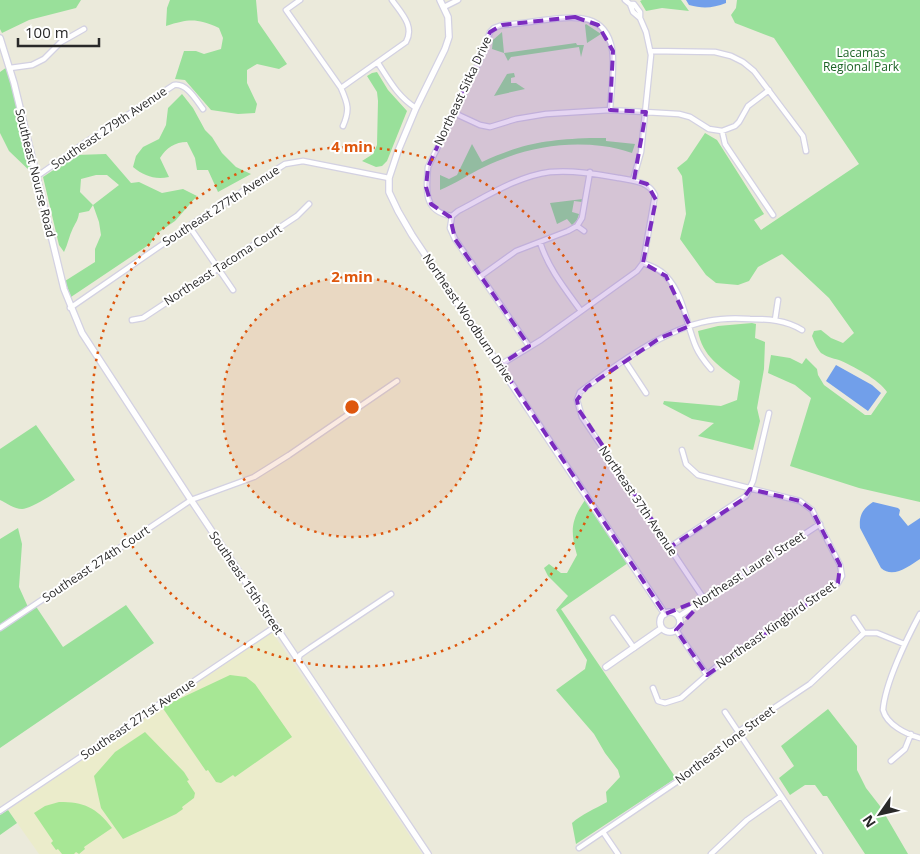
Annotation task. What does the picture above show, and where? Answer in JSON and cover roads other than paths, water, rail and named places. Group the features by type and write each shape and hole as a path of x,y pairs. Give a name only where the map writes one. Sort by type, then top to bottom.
{"street":[{"path":"300,0 286,10 341,88 347,102 348,114 343,126"},
{"path":"341,88 402,46 409,36 408,24 392,0"},
{"name":"Northeast Woodburn Drive","path":"440,0 448,17 449,37 445,50 416,108 395,158 389,178 389,192 398,211 665,614"},
{"path":"444,7 458,0"},
{"path":"625,0 638,8 650,52 646,112 641,152 634,180"},
{"name":"Northeast Sitka Drive","path":"452,216 445,215 435,209 428,198 426,187 430,161 480,60 490,32 494,28 502,25 575,17 590,20 598,25 610,41 613,51 610,110"},
{"path":"10,68 32,65 44,60 61,42 84,29"},
{"name":"Southeast Nourse Road","path":"0,38 10,68 70,308"},
{"path":"650,52 715,52 731,56 754,71 803,136 806,151"},
{"path":"378,63 398,94 416,108"},
{"name":"Southeast 279th Avenue","path":"36,176 174,85 178,84 187,89 203,109"},
{"path":"454,113 490,127 532,116 610,110 679,114 690,117 710,129 722,131 735,126 748,106 769,90"},
{"path":"722,131 725,144 773,215"},
{"name":"Southeast 277th Avenue","path":"70,308 274,169 294,161 303,161 389,178"},
{"path":"500,365 529,346 581,311 630,277 643,263 656,195 647,184 590,172 550,172 514,182 452,216 450,228 455,239 529,346"},
{"path":"481,276 516,252 576,226 582,218 590,172"},
{"name":"Northeast Tacoma Court","path":"132,320 143,318 301,214 309,204"},
{"path":"189,226 233,290"},
{"path":"576,226 584,231"},
{"path":"540,242 545,259 555,276 581,311"},
{"path":"643,263 655,268 666,276 677,292 690,326 695,346 711,369"},
{"path":"775,320 778,300"},
{"name":"Southeast 15th Street","path":"70,308 90,346 428,854"},
{"path":"646,393 625,361 660,338 707,321 734,318 775,320 793,324 802,330"},
{"name":"Northeast 37th Avenue","path":"625,361 580,392 576,400 582,417 704,600"},
{"name":"Southeast 274th Court","path":"0,628 191,500 254,477 397,381"},
{"path":"670,547 742,500 750,489 768,413"},
{"name":"Northeast Kingbird Street","path":"653,688 658,701 665,703 672,702 685,695 722,662 838,583 842,576 840,565 812,510 800,501 698,475 686,464 682,450"},
{"name":"Northeast Laurel Street","path":"678,617 820,524"},
{"path":"298,659 305,652 391,594"},
{"path":"674,613 678,617 680,622 676,630 669,632 662,628 660,620 665,614 674,613"},
{"path":"920,614 904,644 883,704 884,716 892,724 920,738"},
{"path":"613,618 634,648"},
{"path":"854,618 864,633 877,633 904,644"},
{"name":"Southeast 271st Avenue","path":"0,811 276,626"},
{"path":"606,667 662,628"},
{"path":"676,630 707,675"},
{"name":"Northeast Ione Street","path":"579,848 678,781 729,743 738,732 810,684 864,633"},
{"path":"725,712 820,854"},
{"path":"891,761 905,749 911,734"},
{"path":"711,854 746,820 781,796"},
{"path":"602,832 618,854"}],"water":[{"path":"686,0 726,0 726,3 712,7 699,7 689,5"},
{"path":"836,365 872,385 881,393 868,411 826,381"},
{"path":"873,502 898,508 900,510 899,515 908,526 920,518 920,559 896,572 886,571 881,568 860,528 862,513"}],"park label":[{"name":"Lacamas Regional Park","path":"861,60"}]}
